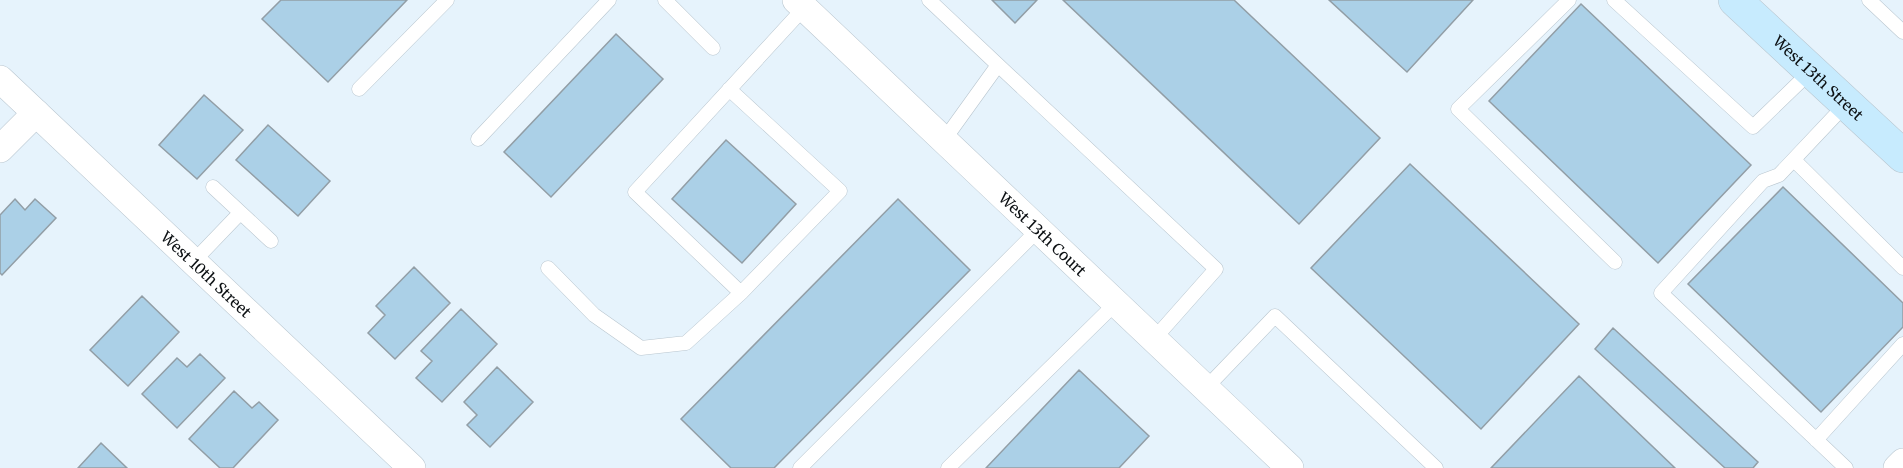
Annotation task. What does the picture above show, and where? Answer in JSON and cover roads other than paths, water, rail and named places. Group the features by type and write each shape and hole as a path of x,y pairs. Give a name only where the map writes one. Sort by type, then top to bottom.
{"street":[{"name":"West 13th Street","path":"1735,0 1903,156"},
{"name":"West 13th Court","path":"800,4 1290,468"},
{"name":"West 10th Street","path":"0,79 412,468"},
{"path":"0,149 36,114"},
{"path":"1897,468 1903,462"}],"lane":[{"path":"359,89 447,0"},
{"path":"478,139 609,0"},
{"path":"665,0 713,48"},
{"path":"929,0 1216,269 1154,339"},
{"path":"1569,0 1458,109 1615,262"},
{"path":"1614,0 1753,127 1811,71"},
{"path":"1869,0 1903,32"},
{"path":"741,293 635,192 729,89 800,4"},
{"path":"944,140 998,65"},
{"path":"548,268 594,315 641,348 686,343 741,293 840,191 729,89"},
{"path":"1846,104 1779,175 1763,182 1661,294 1846,468"},
{"path":"1794,160 1903,268"},
{"path":"213,187 271,242"},
{"path":"194,262 240,213"},
{"path":"800,468 1038,230"},
{"path":"948,468 1116,303"},
{"path":"1206,388 1275,316 1436,468"},
{"path":"1816,440 1903,344"}]}
